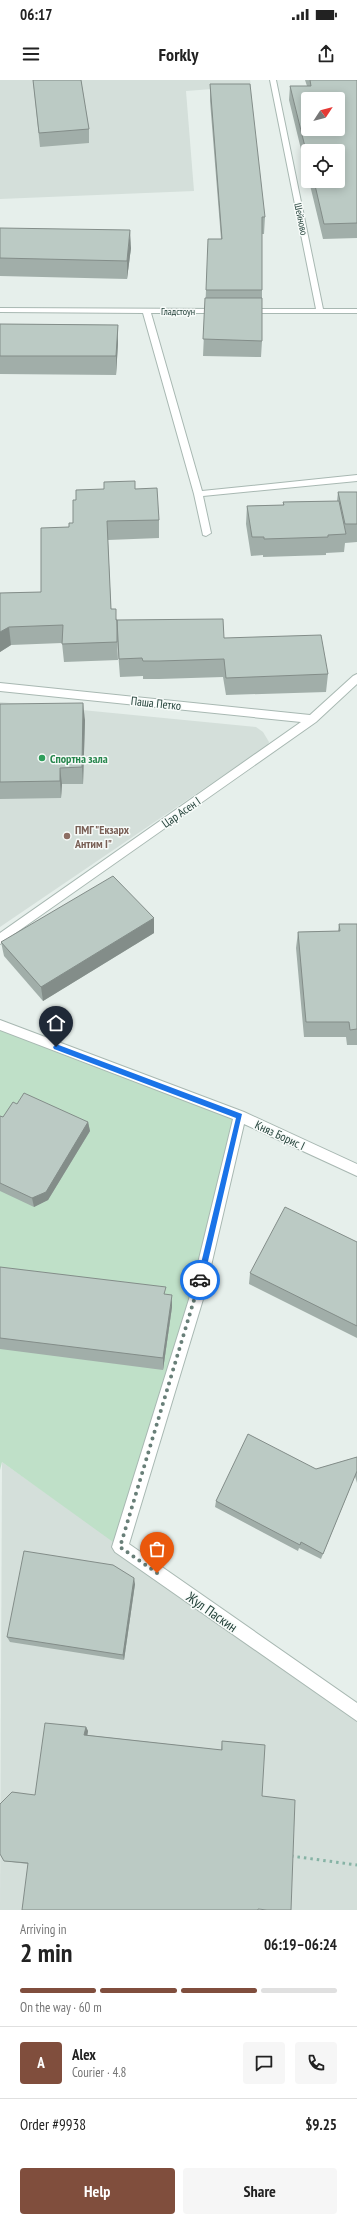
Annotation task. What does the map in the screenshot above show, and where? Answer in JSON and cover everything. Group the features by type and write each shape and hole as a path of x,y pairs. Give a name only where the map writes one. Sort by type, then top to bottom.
{"street":[{"name":"Шейново","path":"273,80 320,311"},
{"name":"Гладстоун","path":"0,310 225,311"},
{"path":"146,311 198,494 206,533"},
{"path":"241,311 357,311"},
{"path":"198,494 357,478"},
{"name":"Цар Асен I","path":"0,939 312,719 357,678"},
{"name":"Паша Петко","path":"0,687 312,719"},
{"name":"Княз Борис I","path":"0,1025 240,1116 357,1170"},
{"name":"Жул Паскин","path":"240,1116 197,1296 120,1547 357,1713"}],"path":[{"path":"291,1856 357,1865"}],"shaded area":[{"path":"0,80 250,80 251,86 186,91 194,191 0,199"},
{"name":"ПМГ \"Екзарх Антим I\"","path":"0,702 256,727 263,732 269,742 268,745 0,927"},
{"path":"2,1462 357,1713 357,1910 0,1910"}],"green space":[{"path":"0,1025 240,1116 197,1296 120,1547 2,1462 0,1470"}],"building":[{"path":"33,80 81,80 89,129 39,133"},
{"path":"310,80 357,80 357,223 324,224 316,188 345,188 345,144 304,144 302,136 345,136 345,92 301,92 301,131 290,86 311,86"},
{"path":"210,84 250,84 265,217 262,217 262,290 206,290 208,239 222,239"},
{"path":"0,228 130,230 127,261 0,258"},
{"path":"205,298 262,298 262,341 203,339"},
{"path":"0,324 118,325 116,356 0,356"},
{"path":"135,481 135,489 157,488 159,520 107,521 111,609 116,609 116,620 223,619 224,638 321,635 328,674 226,678 224,659 143,661 142,658 119,659 117,620 117,642 62,644 63,625 9,627 0,632 0,593 41,592 41,528 69,527 69,523 73,523 73,500 76,500 76,490 104,489 104,482"},
{"path":"338,492 357,492 357,524 345,524"},
{"path":"339,501 346,534 328,535 328,537 264,539 264,537 252,537 247,506 284,505 283,502"},
{"name":"Спортна зала","path":"83,703 82,767 60,768 60,781 0,782 0,704"},
{"path":"113,876 154,918 41,987 1,942"},
{"path":"339,924 357,924 357,1029 350,1030 349,1022 306,1022 298,932 340,931"},
{"path":"24,1093 88,1122 46,1192 32,1198 0,1183 0,1116 3,1117 13,1102 17,1104"},
{"path":"285,1207 357,1242 357,1326 250,1273"},
{"path":"0,1267 166,1287 164,1294 172,1295 163,1358 0,1338"},
{"path":"248,1434 316,1469 357,1457 357,1471 323,1554 301,1542 300,1545 216,1501"},
{"path":"24,1551 113,1565 134,1578 123,1655 7,1637"},
{"path":"45,1723 86,1727 84,1735 222,1750 222,1741 265,1745 262,1796 295,1800 291,1910 22,1910 28,1863 4,1861 0,1854 0,1804 12,1792 35,1795"}],"way so far":[{"path":"157,1573 120,1547 197,1296 200,1280"}],"place":[{"name":"Спортна зала","path":"42,758"},
{"name":"ПМГ \"Екзарх Антим I\"","path":"67,836"}],"route":[{"path":"56,1047 240,1116 200,1280"}]}
